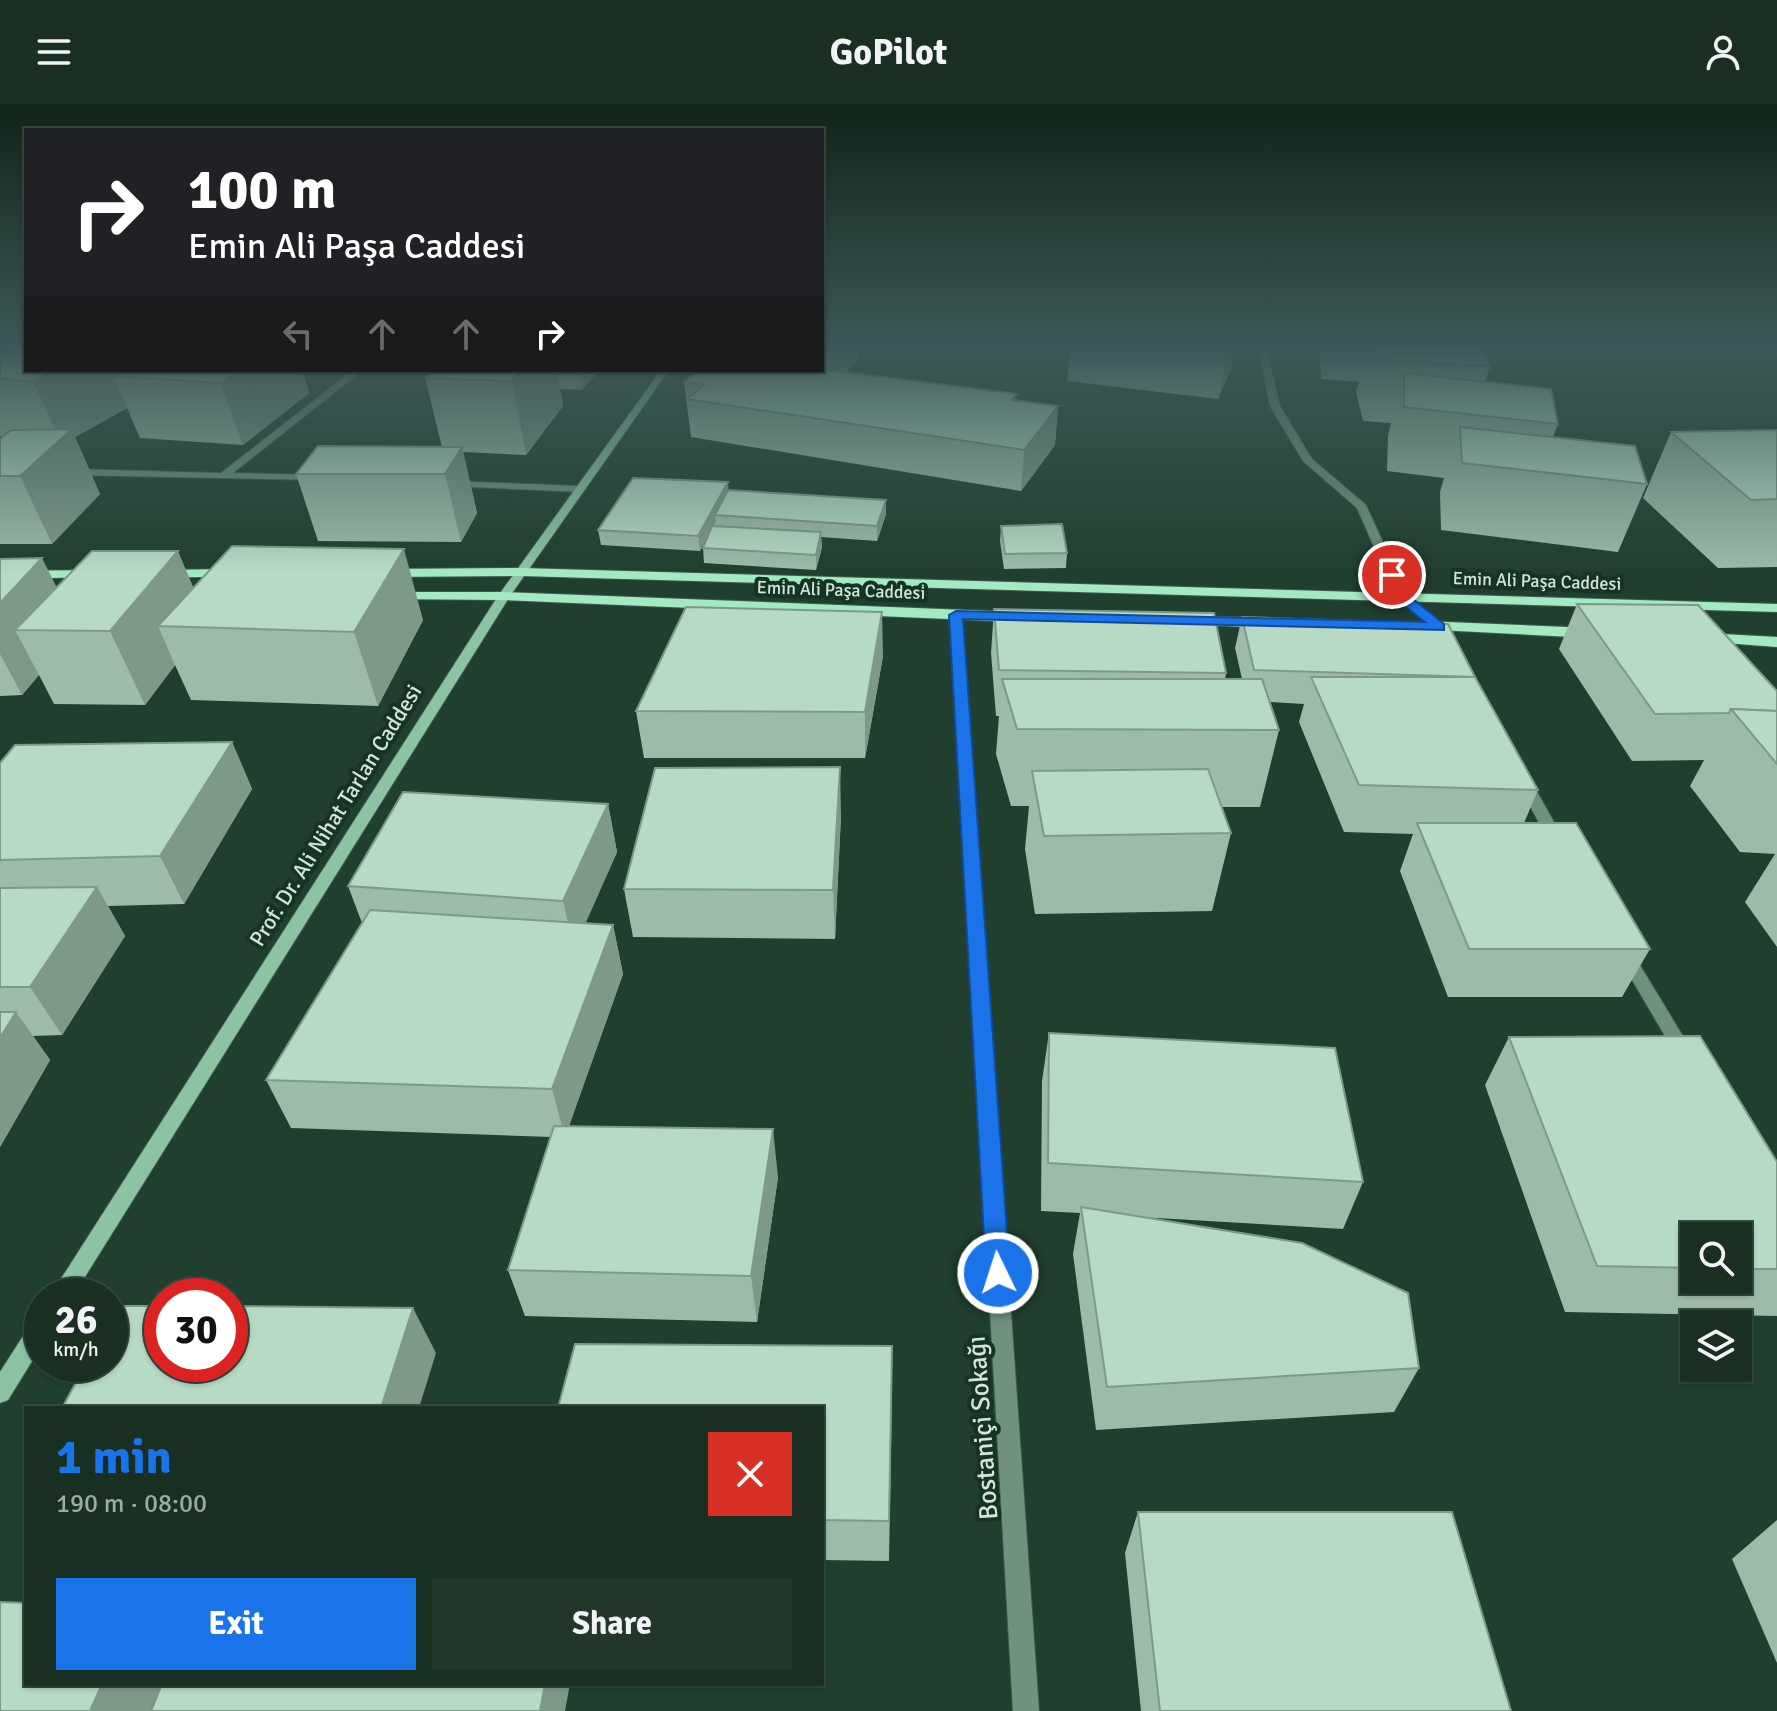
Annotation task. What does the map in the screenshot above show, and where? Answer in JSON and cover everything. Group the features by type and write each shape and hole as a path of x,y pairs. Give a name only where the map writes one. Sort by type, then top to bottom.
{"main road":[{"name":"Prof. Dr. Ali Nihat Tarlan Caddesi","path":"72,1278 504,596 628,423"},
{"name":"Emin Ali Paşa Caddesi","path":"363,573 521,572 1777,608"},
{"path":"142,574 252,573"},
{"path":"0,575 110,574"},
{"name":"Emin Ali Paşa Caddesi","path":"378,596 504,596 1034,617"},
{"path":"1174,620 1284,623"},
{"path":"1408,626 1614,634"},
{"path":"1692,637 1777,642"},
{"path":"0,1392 24,1354"}],"street":[{"path":"225,474 291,423"},
{"path":"1285,423 1308,461 1362,507 1402,597 1439,627 1454,654"},
{"path":"52,472 333,478"},
{"path":"441,483 581,489"},
{"name":"Bostaniçi Sokağı","path":"956,615 1026,1711"},
{"path":"1514,764 1568,860"},
{"path":"1616,940 1688,1061"}],"building":[{"path":"846,423 1045,423 1024,450"},
{"path":"1460,427 1635,446 1647,484 1462,463"},
{"path":"72,429 20,476 0,476 0,439 11,430"},
{"path":"1777,430 1777,499 1751,500 1671,432"},
{"path":"318,446 462,447 445,474 296,474"},
{"path":"633,478 728,482 698,536 598,530"},
{"path":"728,490 886,500 877,526 715,515"},
{"path":"1062,524 1067,553 1005,554 1001,526"},
{"path":"712,526 821,532 816,555 703,548"},
{"path":"232,546 404,549 354,632 158,626"},
{"path":"92,551 178,551 110,631 15,630"},
{"path":"42,558 0,603 0,559"},
{"path":"1577,604 1698,605 1777,691 1777,711 1731,709 1729,713 1655,714"},
{"path":"686,607 882,612 865,712 636,711"},
{"path":"994,609 1214,613 1226,673 999,670"},
{"path":"1242,617 1448,624 1475,677 1254,670"},
{"path":"1311,677 1475,677 1538,790 1359,785"},
{"path":"1002,679 1262,679 1279,730 1017,729"},
{"path":"1731,709 1777,711 1777,764"},
{"path":"232,742 160,856 0,860 0,763 15,745"},
{"path":"840,767 833,890 624,889 655,768"},
{"path":"1208,769 1231,833 1044,836 1032,771"},
{"path":"403,792 608,804 563,901 348,886"},
{"path":"1417,823 1576,823 1650,949 1469,949"},
{"path":"97,887 30,987 0,987 0,888"},
{"path":"370,910 613,925 552,1089 266,1080"},
{"path":"0,1012 16,1012 0,1038"},
{"path":"1049,1033 1335,1048 1363,1182 1048,1163"},
{"path":"1700,1036 1777,1162 1777,1269 1752,1269 1752,1222 1680,1222 1680,1268 1597,1266 1509,1037"},
{"path":"554,1126 773,1129 751,1276 508,1270"},
{"path":"1081,1207 1302,1243 1408,1293 1419,1368 1107,1387"},
{"path":"128,1306 144,1306 144,1382 248,1382 248,1306 413,1308 382,1406 63,1406 76,1382 128,1382"},
{"path":"575,1344 892,1346 889,1521 824,1520 824,1406 559,1406"},
{"path":"1138,1512 1452,1512 1511,1711 1160,1711"},
{"path":"0,1602 24,1603 24,1686 101,1686 90,1711 0,1711"},
{"path":"161,1686 545,1686 540,1711 151,1711"}],"route":[{"path":"998,1273 956,615 1439,627 1402,597 1392,575"}]}
